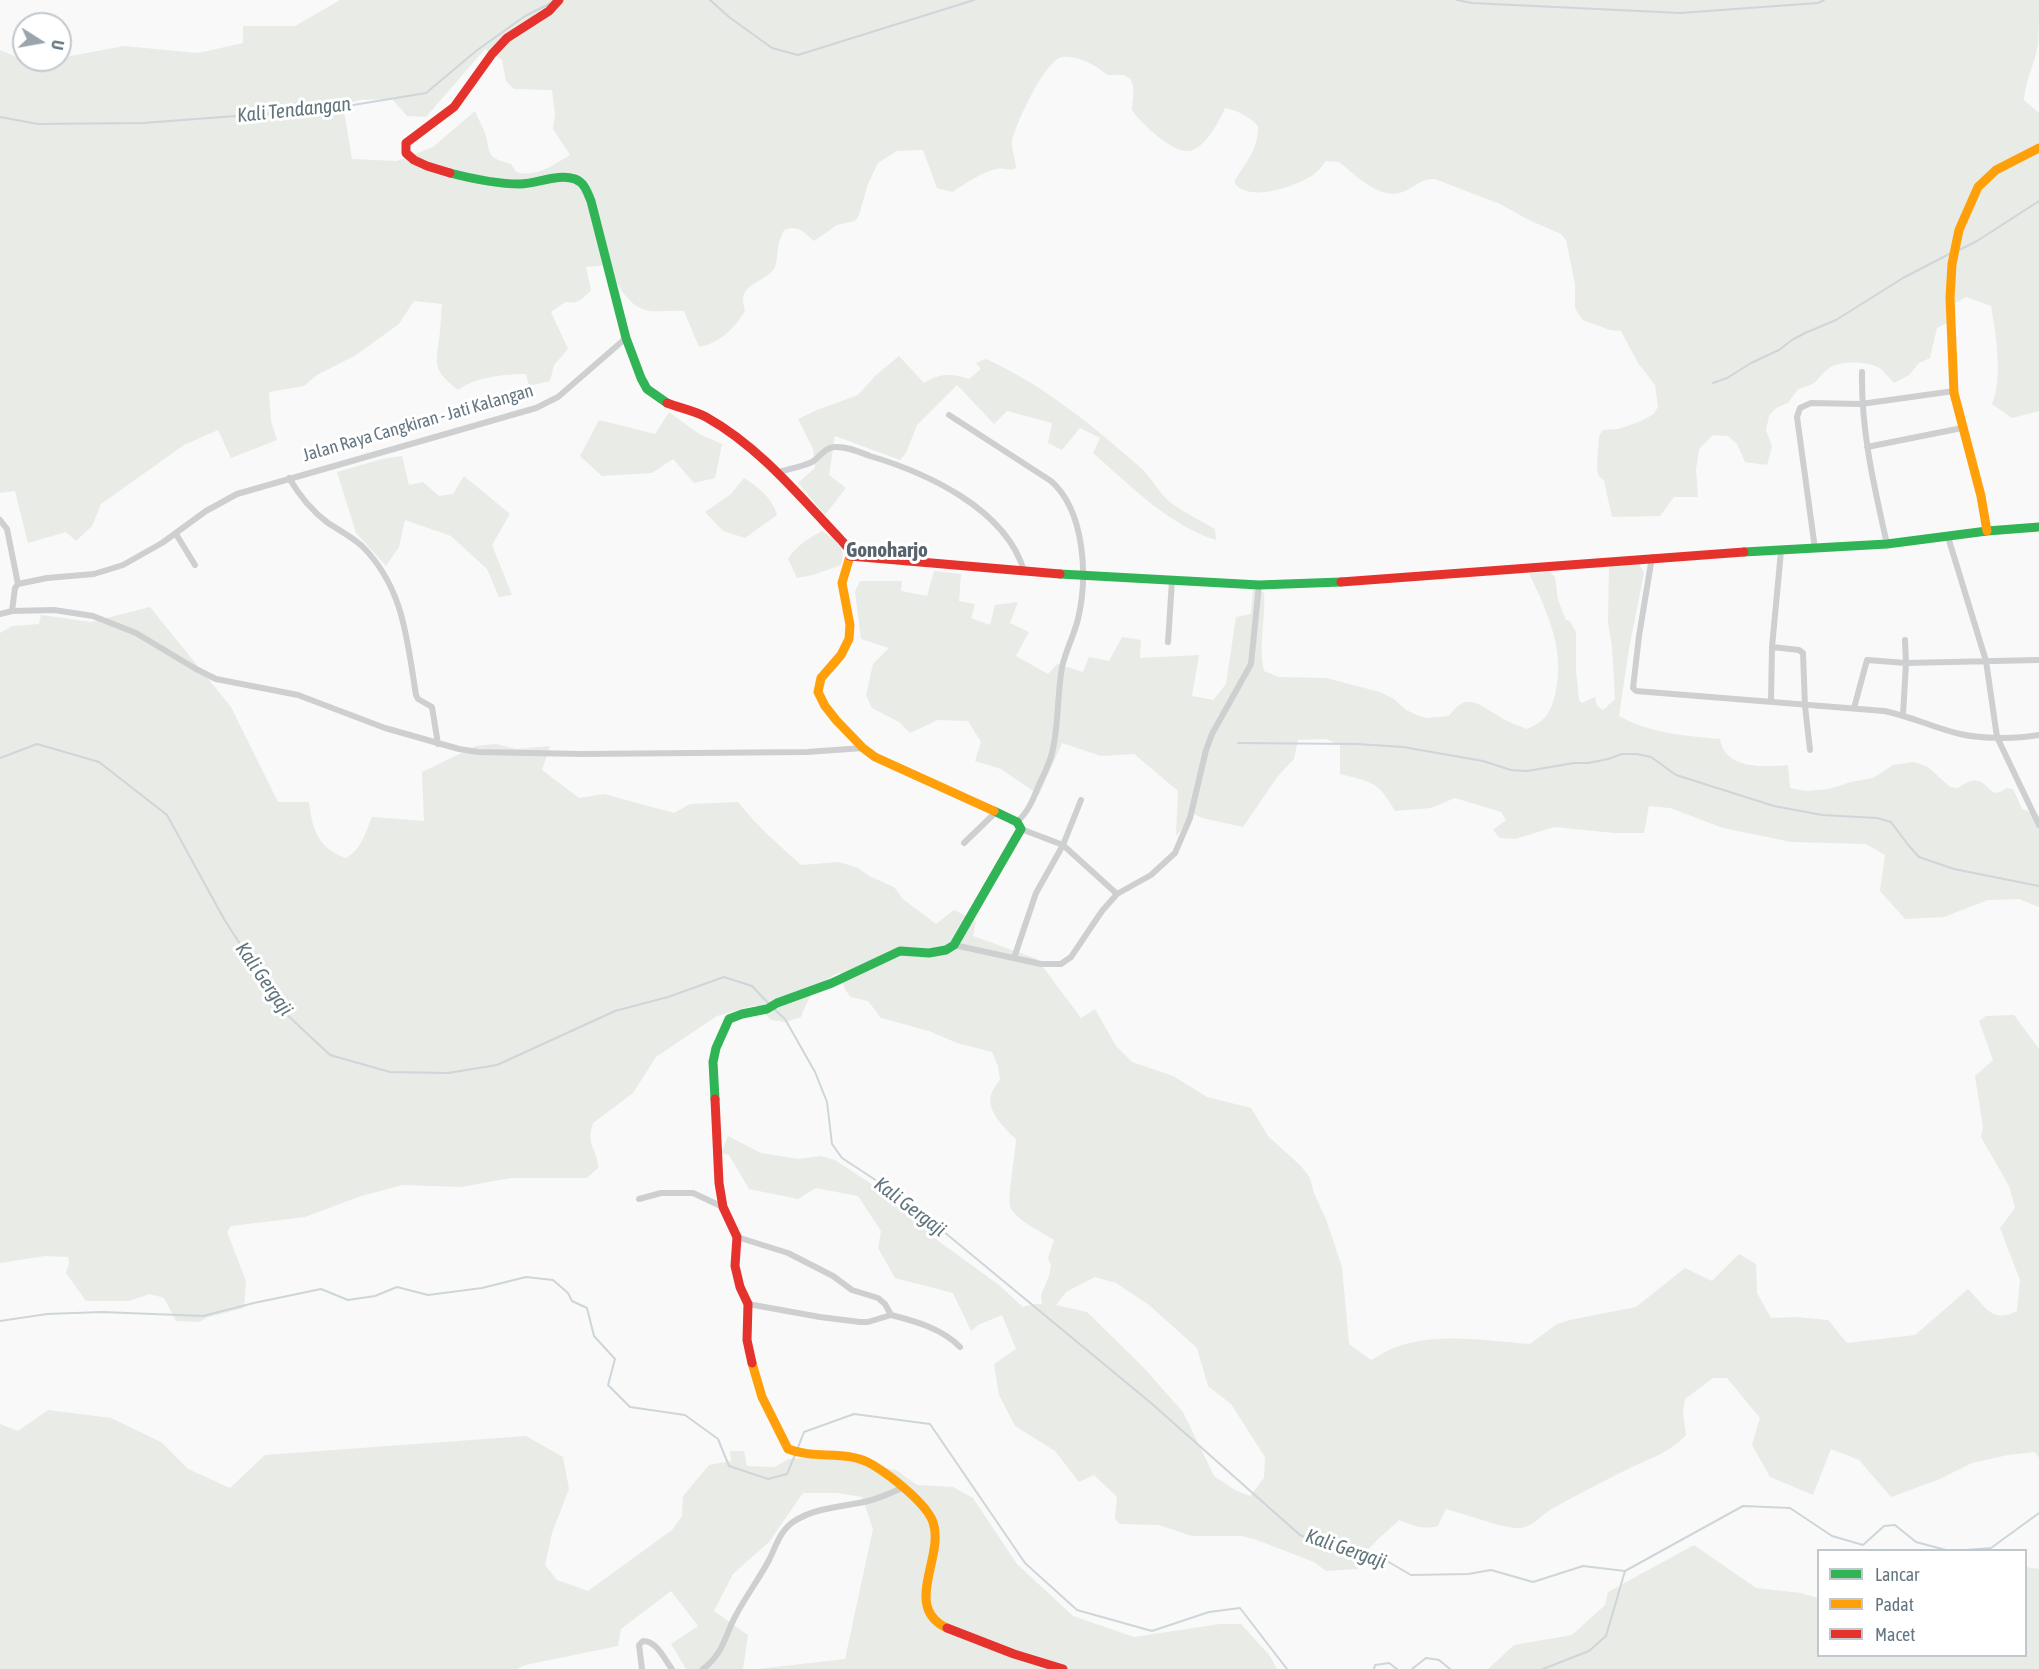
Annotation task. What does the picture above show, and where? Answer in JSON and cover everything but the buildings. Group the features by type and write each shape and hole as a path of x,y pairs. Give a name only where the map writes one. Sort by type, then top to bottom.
{"street":[{"path":"558,2 507,37 453,108 436,123 406,143 405,153 418,163 497,183 530,184 572,178 583,184 591,201 626,338 647,388 666,403 704,416 720,425 755,451 848,548 850,556 842,583 850,625 849,639 841,655 821,678 818,692 825,706 863,748 897,769 996,812 1063,845 1117,894"},
{"path":"1987,531 1981,491 1962,428 1954,391 1949,291 1952,259 1954,245 1972,196 1983,181 2009,163 2039,148"},
{"name":"Jalan Raya Cangkiran - Jati Kalangan","path":"18,584 109,570 138,557 176,534 227,498 542,405 558,397 626,338"},
{"path":"1862,372 1861,404 1867,447 1887,544"},
{"path":"1815,549 1797,417 1800,408 1811,403 1861,404 1954,391"},
{"path":"949,415 1060,489 1067,500 1080,539 1083,576 1078,618 1062,667 1052,753 1031,805 954,945 946,950 929,953 900,951 832,983 777,1003 767,1009 729,1019 716,1048 713,1062 719,1184 723,1207 737,1237 735,1266 740,1287 748,1304 747,1340 762,1397 783,1440 796,1452 858,1458 869,1462 902,1488 932,1519 935,1533 926,1597 928,1612 934,1620 944,1627 1014,1654 1063,1669"},
{"path":"1867,447 1962,428"},
{"path":"776,473 812,462 829,448 834,447 844,447 893,463 950,490 994,522 1010,541 1024,571"},
{"path":"289,478 300,496 326,521 362,546 395,594 405,626 416,694 418,699 432,707 438,744"},
{"path":"0,520 6,529 18,584 15,588 12,611"},
{"path":"850,556 1083,576 1259,585 1370,579 1652,557 1887,544 1987,531 2039,527"},
{"path":"176,534 195,565"},
{"path":"1948,537 1986,661 1997,737 2039,825"},
{"path":"1771,702 1772,647 1780,551"},
{"path":"1652,557 1639,636 1633,688 1635,690 1805,706 1854,708 1903,715 1961,735 1997,737 2039,735"},
{"path":"1168,642 1172,581"},
{"path":"954,945 1051,965 1066,961 1076,951 1102,910 1117,894 1151,875 1175,853 1182,842 1190,818 1212,734 1251,664 1259,585"},
{"path":"0,614 12,611 54,610 93,616 136,633 216,679 298,695 375,725 438,744 478,752 582,754 815,752 863,748"},
{"path":"1903,715 1905,640"},
{"path":"1772,647 1799,650 1803,653 1805,706 1810,750"},
{"path":"1854,708 1868,660 1906,663 2039,660"},
{"path":"1014,958 1036,893 1063,845 1081,800"},
{"path":"964,843 996,812"},
{"path":"639,1199 661,1193 693,1193 723,1207"},
{"path":"737,1237 788,1253 833,1276 852,1290 878,1298 885,1304 891,1315"},
{"path":"748,1304 860,1322 891,1315 930,1328 951,1339 960,1347"},
{"path":"703,1669 722,1648 735,1615 768,1561 780,1535 791,1524 821,1511 879,1498 902,1488"},
{"path":"642,1669 639,1645 647,1641 656,1647 672,1669"}],"shaded area":[{"path":"340,0 2039,0 2038,44 2024,100 2039,113 2039,411 2012,418 1992,404 1998,369 1991,306 1966,297 1954,304 1955,319 1937,328 1930,358 1919,363 1909,375 1894,383 1876,366 1863,363 1840,364 1829,368 1814,383 1798,389 1788,403 1776,408 1769,416 1766,430 1772,446 1767,465 1745,462 1737,444 1728,436 1713,435 1699,449 1696,470 1698,497 1674,497 1660,516 1612,517 1604,481 1598,475 1599,436 1603,430 1619,429 1654,414 1658,407 1655,385 1638,363 1621,331 1610,330 1583,320 1578,314 1575,307 1575,284 1566,240 1561,234 1500,204 1435,179 1423,181 1405,191 1387,193 1370,186 1339,162 1326,161 1313,175 1284,188 1249,192 1234,182 1256,142 1258,126 1251,120 1239,112 1225,108 1211,134 1200,146 1189,151 1182,150 1158,136 1132,110 1133,84 1131,80 1120,75 1108,75 1090,63 1075,58 1062,57 1047,69 1025,108 1014,134 1012,147 1016,168 985,173 952,192 937,188 923,150 897,151 878,163 855,221 837,225 814,241 797,228 784,230 775,267 771,273 748,289 744,294 745,310 742,316 726,334 713,342 699,347 684,311 650,311 635,305 619,287 609,265 586,267 591,290 580,300 565,302 551,312 568,349 554,365 550,381 529,386 526,374 509,375 481,379 458,390 443,376 437,365 442,304 414,301 399,324 356,355 317,375 304,386 269,392 271,421 277,440 231,458 218,430 184,445 101,504 92,526 76,541 66,532 28,543 15,491 0,493 0,50 12,55 12,72 72,72 72,56 124,46 198,53 243,43 243,26 295,26","holes":["485,49 502,60 506,81 514,89 552,90 555,114 553,129 570,155 538,172 516,172 511,164 493,157 475,111 433,147 397,161 352,159 343,105 360,100 392,99 407,116 426,117"]},
{"path":"899,356 924,383 935,377 946,375 969,379 981,369 976,363 986,359 1028,381 1087,422 1145,472 1171,503 1215,529 1216,540 1182,525 1150,503 1121,478 1093,453 1100,438 1080,428 1062,450 1048,443 1052,423 1007,411 994,424 957,385 917,425 906,453 900,460 835,436 829,475 846,488 825,515 798,483 815,468 813,449 798,419 858,395 875,376"},
{"path":"669,412 699,434 722,444 715,478 694,483 673,459 652,473 602,476 580,456 599,420 655,434"},
{"path":"402,456 409,485 423,482 439,496 453,494 464,476 510,514 492,545 512,595 499,597 487,569 451,536 405,520 399,547 386,566 356,533 337,472 382,459"},
{"path":"744,478 768,498 777,515 745,538 723,531 705,512 731,494"},
{"path":"822,531 839,545 843,553 841,565 797,578 788,559 799,546"},
{"path":"1618,562 1639,563 1644,573 1619,716 1655,730 1720,739 1723,749 1729,756 1747,764 1788,765 1790,788 1806,791 1829,789 1873,778 1893,765 1914,762 1928,767 1950,787 1958,788 1976,780 1994,792 2006,788 2013,789 2022,809 2039,816 2039,907 2019,899 1988,900 1944,917 1905,919 1880,891 1885,855 1866,844 1791,842 1723,828 1670,808 1649,806 1644,833 1615,833 1554,827 1515,839 1500,838 1493,830 1506,820 1501,812 1455,798 1431,808 1395,811 1379,788 1367,781 1340,774 1340,745 1326,739 1298,740 1294,759 1278,776 1243,827 1202,818 1194,814 1176,836 1178,791 1134,754 1101,756 1062,743 1039,795 1001,769 975,761 981,742 968,721 938,720 910,733 899,722 872,708 866,695 873,664 889,648 861,639 855,591 860,581 902,581 901,591 927,596 934,571 961,574 959,601 975,604 971,618 990,625 995,605 1018,602 1010,623 1029,632 1016,656 1048,674 1057,664 1083,672 1089,657 1109,661 1122,637 1141,640 1140,658 1199,655 1192,696 1213,700 1226,684 1236,617 1251,614 1253,588 1264,593 1262,662 1264,671 1279,677 1326,678 1380,692 1394,699 1406,710 1427,718 1449,716 1461,704 1472,702 1527,729 1548,714 1558,675 1556,644 1542,601 1529,573 1550,572 1555,577 1558,600 1566,620 1569,620 1576,632 1579,700 1582,703 1595,697 1597,706 1603,710 1615,699 1608,622 1609,567"},
{"path":"150,607 231,707 278,802 309,802 318,836 329,849 346,858 356,850 372,817 424,821 422,772 476,746 496,744 516,749 550,746 542,770 579,798 604,794 674,813 690,804 738,802 760,827 801,865 839,862 858,868 869,876 894,887 903,899 936,924 954,910 976,921 973,936 1037,959 1081,1018 1095,1009 1116,1046 1132,1062 1173,1076 1207,1097 1251,1108 1268,1136 1301,1166 1310,1178 1342,1267 1349,1344 1371,1360 1396,1347 1429,1340 1463,1339 1530,1344 1557,1324 1636,1307 1685,1268 1712,1281 1739,1254 1756,1264 1757,1293 1771,1318 1796,1317 1828,1320 1847,1343 1915,1335 1968,1289 1990,1312 2001,1316 2017,1311 2020,1280 2000,1228 2015,1208 2009,1186 1981,1137 1983,1128 1975,1076 1993,1060 1979,1021 1986,1016 2014,1015 2039,1049 2039,1458 2035,1452 1972,1463 1940,1479 1891,1497 1859,1460 1831,1449 1813,1495 1770,1477 1752,1445 1760,1418 1727,1378 1713,1378 1685,1399 1683,1413 1686,1435 1672,1447 1550,1510 1531,1524 1514,1528 1446,1509 1438,1526 1414,1526 1399,1520 1369,1549 1358,1569 1326,1571 1314,1562 1241,1536 1192,1536 1159,1525 1119,1524 1115,1518 1117,1497 1094,1475 1079,1482 1055,1451 1015,1426 999,1395 994,1364 1016,1349 1002,1315 978,1325 971,1331 953,1293 895,1278 878,1248 881,1231 858,1196 816,1188 798,1199 749,1189 729,1155 721,1153 728,1136 761,1153 799,1159 820,1156 835,1160 896,1200 937,1240 999,1285 1023,1307 1042,1304 1041,1295 1049,1276 1051,1266 1048,1258 1054,1240 1025,1222 1011,1209 1010,1197 1016,1139 997,1118 991,1105 992,1092 1000,1079 992,1052 881,1018 868,1001 851,997 845,990 840,972 815,990 801,1017 786,1022 771,1020 756,1005 717,1016 656,1057 633,1093 593,1123 590,1137 598,1168 587,1178 511,1178 461,1187 403,1185 358,1197 305,1217 231,1226 227,1232 246,1281 244,1308 208,1317 199,1322 176,1321 164,1298 150,1294 129,1301 86,1301 66,1273 68,1257 45,1256 0,1263 0,633 12,626 39,624 41,615 91,622","holes":["1095,1277 1116,1283 1149,1305 1197,1348 1208,1386 1231,1404 1265,1457 1264,1478 1250,1496 1235,1490 1214,1476 1183,1412 1144,1368 1087,1312 1056,1305 1066,1292"]},
{"path":"48,1410 111,1418 161,1442 188,1469 230,1488 265,1455 526,1436 563,1457 569,1489 552,1533 545,1565 557,1580 588,1591 672,1530 682,1516 683,1496 709,1465 731,1461 730,1451 744,1451 747,1466 775,1467 788,1459 813,1458 847,1461 896,1470 917,1485 953,1487 973,1498 1017,1564 1073,1616 1134,1637 1220,1624 1241,1624 1270,1656 1277,1669 758,1669 845,1659 873,1529 862,1497 837,1493 803,1493 769,1542 733,1574 714,1611 748,1635 743,1669 686,1669 671,1644 698,1626 671,1591 621,1629 618,1646 525,1665 517,1669 0,1669 0,1424 18,1431"},
{"path":"1694,1545 1756,1588 1801,1593 1817,1598 1817,1657 2027,1657 2027,1567 2039,1569 2039,1669 1488,1669 1514,1645 1572,1635 1605,1605 1608,1592"}],"waterway":[{"name":"Kali Tendangan","path":"710,0 729,17 772,48 798,55 974,0"},
{"name":"Kali Tendangan","path":"1457,0 1472,3 1680,13 1818,3 1824,0"},
{"name":"Kali Tendangan","path":"0,117 38,124 143,123 329,109 426,93 476,51 525,16 553,2"},
{"path":"1957,251 1977,241 2039,201"},
{"path":"1713,383 1779,350 1805,333 1836,320 1903,278 1951,253"},
{"path":"1238,743 1357,744 1403,747 1483,761 1511,770 1527,771 1574,763 1588,763 1622,754 1637,754 1651,757 1676,775 1774,806 1822,815 1877,818 1891,822 1919,857 1954,869 2039,886"},
{"name":"Kali Gergaji","path":"0,758 37,744 99,762 167,815 224,919 283,1011 330,1055 390,1072 448,1073 497,1065 615,1011 668,997 724,977 752,986 769,1004"},
{"name":"Kali Gergaji","path":"773,1008 785,1019 815,1072 827,1102 832,1144 842,1158 903,1198 1151,1403 1300,1535 1367,1560 1387,1561 1411,1575 1468,1574 1491,1570 1533,1582 1583,1566 1625,1571 1743,1506 1790,1508 1832,1536 1863,1545 1884,1526 1895,1525 1916,1542 1942,1549"},
{"path":"0,1321 47,1314 102,1312 203,1316 321,1289 348,1300 375,1296 397,1287 428,1295 482,1288 526,1277 553,1280 568,1293 572,1301 587,1308 594,1336 615,1359 608,1385 630,1407 685,1415 718,1439 729,1466 768,1479 787,1474 795,1455"},
{"path":"797,1450 804,1432 854,1414 930,1424 1025,1563 1077,1610 1152,1631 1209,1612 1240,1608 1287,1669"},
{"name":"Kali Gergaji","path":"1978,1549 1991,1548 2039,1513"},
{"path":"1543,1669 1589,1651 1606,1636 1625,1571"},
{"path":"1412,1669 1426,1658 1439,1660 1450,1669"},
{"path":"1374,1669 1375,1665 1389,1663 1397,1669"}],"traffic: fast":[{"path":"450,173 502,183 527,184 562,177 575,179 581,183 591,201 626,338 641,378 647,389 667,403"},
{"path":"1744,552 1887,544 1987,531 2039,527"},
{"path":"1060,574 1259,585 1341,582"},
{"path":"715,1099 713,1062 716,1048 729,1019 767,1009 777,1003 832,983 900,951 929,953 946,950 954,945 1021,829 1017,822 994,811"}],"traffic: slow":[{"path":"1987,531 1981,496 1954,393 1950,298 1952,264 1959,230 1978,187 1996,170 2039,148"},
{"path":"850,556 842,583 850,625 849,639 841,655 821,678 818,692 825,706 863,748 875,757 994,811"},
{"path":"752,1363 762,1397 788,1449 809,1454 853,1457 863,1460 898,1483 929,1515 933,1522 935,1536 926,1594 928,1607 934,1619 947,1628"}],"traffic: jam":[{"path":"450,173 414,160 406,153 406,143 454,107 492,54 507,38 549,11 559,0"},
{"path":"667,403 706,417 726,429 762,458 848,548 850,556 1060,574"},
{"path":"1341,582 1744,552"},
{"path":"715,1099 719,1183 723,1207 737,1237 735,1266 740,1287 748,1304 747,1340 752,1363"},
{"path":"947,1628 1014,1654 1063,1669"}],"district":[{"name":"Gonoharjo","path":"887,550"}]}
